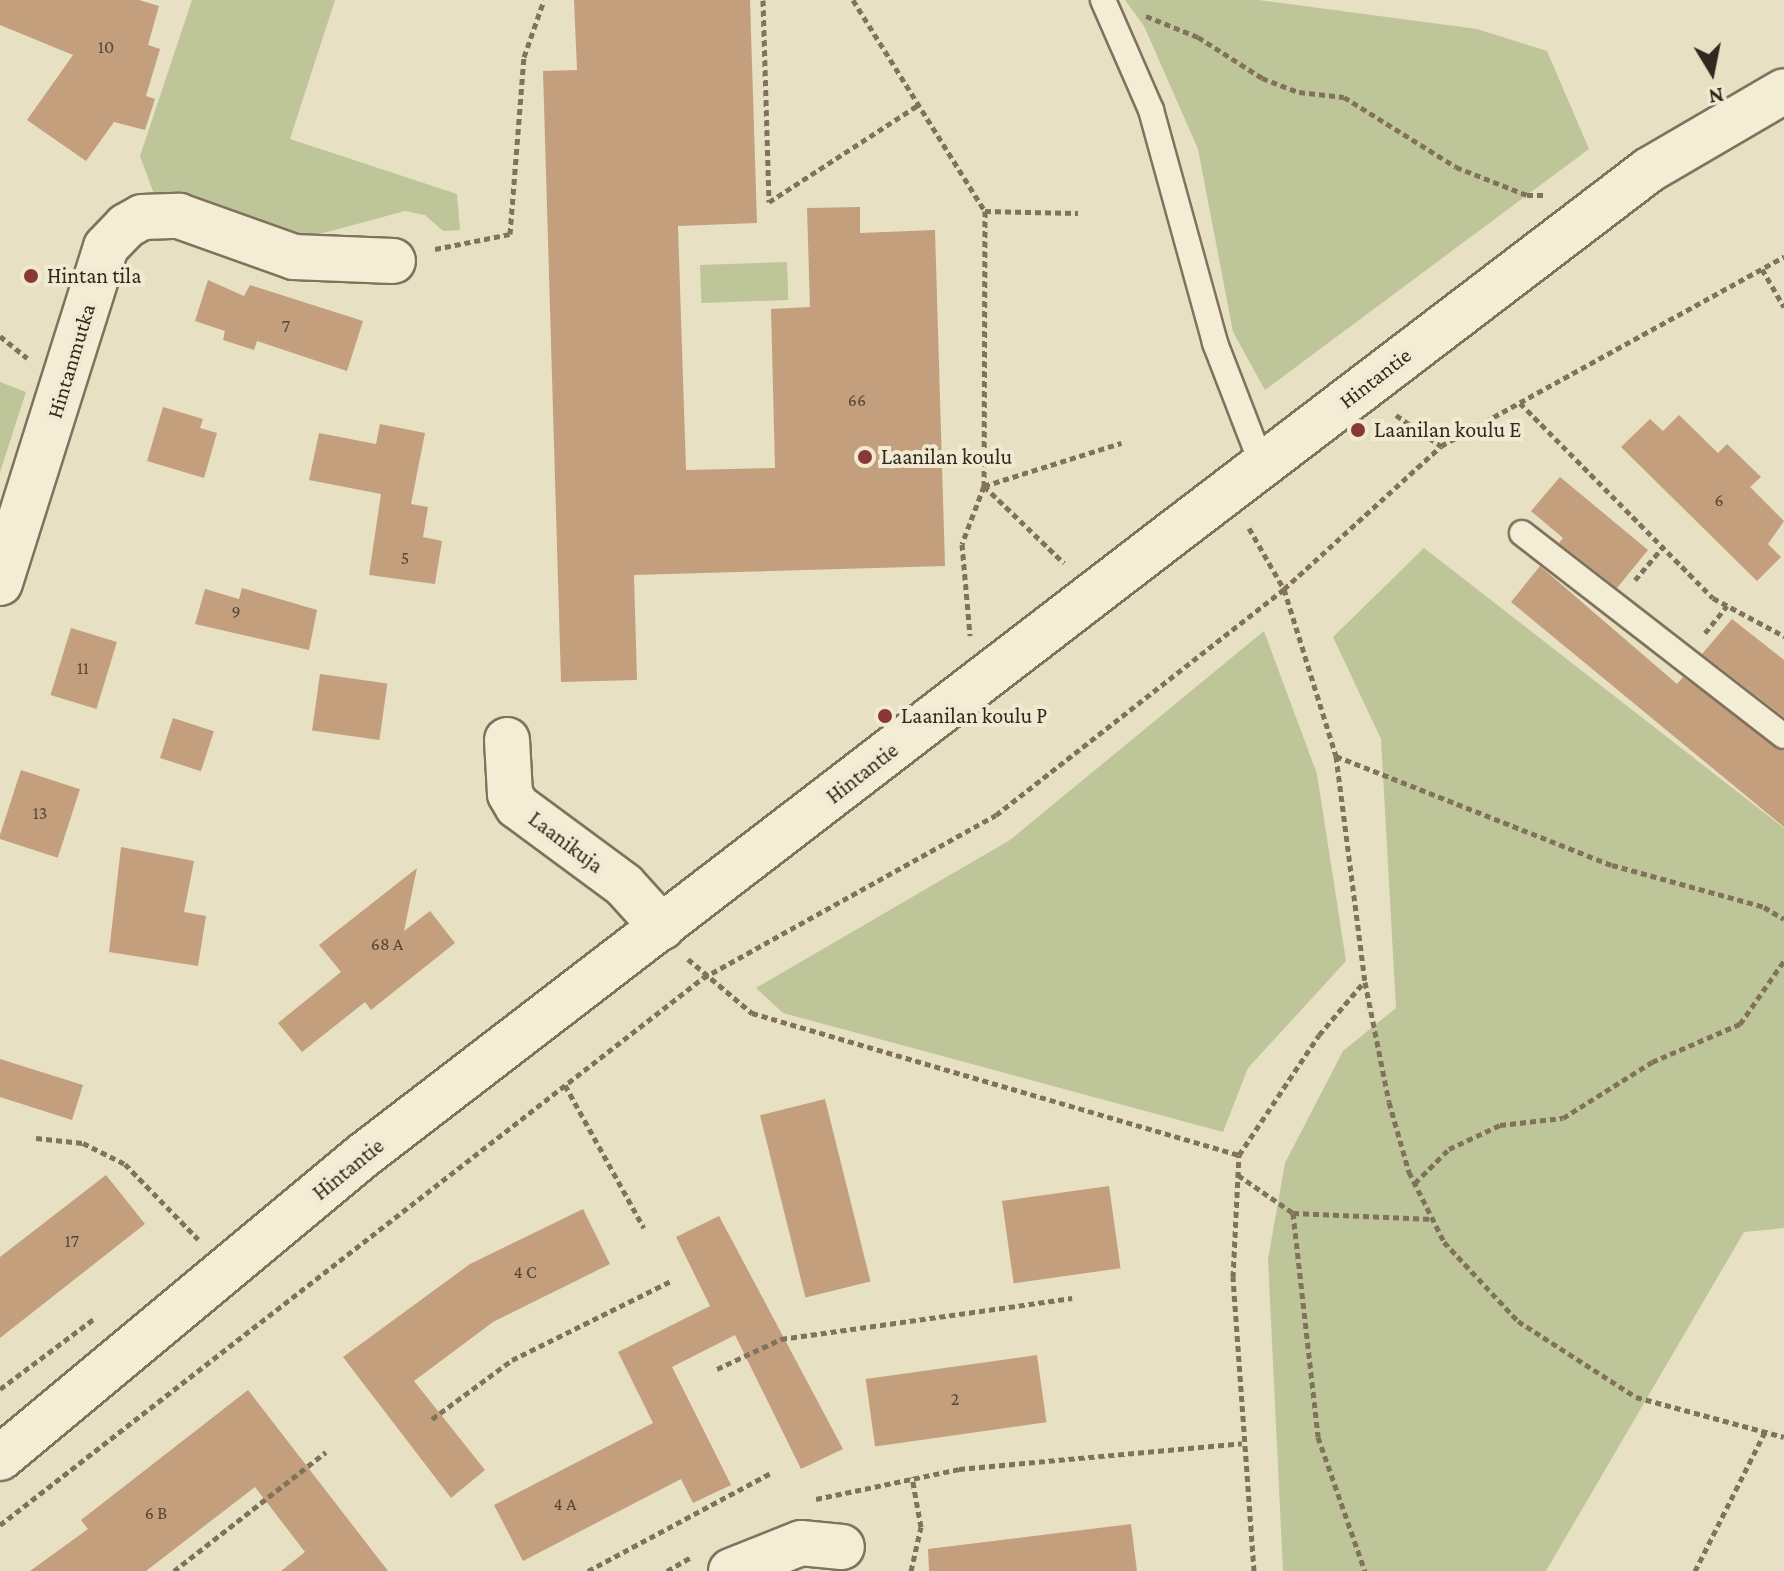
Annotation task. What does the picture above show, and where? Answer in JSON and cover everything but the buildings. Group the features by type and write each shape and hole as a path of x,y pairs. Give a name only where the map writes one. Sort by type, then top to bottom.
{"street":[{"name":"Hintantie","path":"0,1458 365,1154 1247,477 1649,170 1784,91"},
{"name":"Hintanmutka","path":"0,583 106,247 126,226 142,217 179,216 294,257 393,261"},
{"name":"Laanikuja","path":"507,740 510,794 517,806 624,885 662,927"},
{"path":"719,1560 801,1543 842,1547"}],"lane":[{"path":"1103,0 1151,110 1215,343 1247,477"},
{"path":"1522,533 1784,736"}],"path":[{"path":"393,261 510,234 524,57 544,0"},
{"path":"763,0 769,202 920,104"},
{"path":"853,0 985,211 984,486 962,544 964,622 973,644"},
{"path":"1135,11 1198,37 1262,78 1299,92 1344,97 1456,167 1527,195 1557,194"},
{"path":"985,211 1078,213"},
{"path":"0,1525 703,978 996,815 1284,589 1441,446 1784,257"},
{"path":"1762,269 1784,307"},
{"path":"1520,403 1713,598 1784,636"},
{"path":"984,486 1121,443"},
{"path":"1247,477 1336,756 1365,982 1389,1102 1415,1183 1444,1242 1518,1321 1636,1397 1784,1437"},
{"path":"984,486 1071,570"},
{"path":"1615,604 1663,547"},
{"path":"1336,756 1612,865 1764,907 1784,919"},
{"path":"662,927 703,978 752,1013 1239,1155"},
{"path":"1415,1183 1449,1149 1500,1125 1563,1118 1652,1062 1740,1024 1784,961"},
{"path":"1254,1571 1242,1443 1233,1277 1239,1155 1319,1035 1365,982"},
{"path":"565,1085 644,1228"},
{"path":"36,1138 83,1143 125,1164 198,1240"},
{"path":"1238,1175 1293,1213 1433,1219"},
{"path":"1293,1213 1318,1437 1365,1571"},
{"path":"432,1419 512,1360 671,1281"},
{"path":"717,1369 781,1339 1072,1298"},
{"path":"1695,1571 1765,1432"},
{"path":"803,1504 842,1489 912,1477 1242,1443"},
{"path":"174,1571 326,1452"},
{"path":"588,1571 771,1473"},
{"path":"911,1571 921,1527 912,1477"},
{"path":"667,1571 719,1560"}],"green space":[{"path":"192,0 335,0 290,139 457,194 460,230 443,231 425,215 405,211 316,235 284,235 154,194 140,156"},
{"path":"1125,0 1259,0 1477,29 1547,51 1589,149 1265,390 1233,332 1198,149 1144,26"},
{"path":"787,262 788,300 701,303 700,265"},
{"path":"0,382 26,392 0,472"},
{"path":"1424,548 1784,828 1784,1228 1744,1232 1546,1571 1283,1571 1268,1259 1285,1163 1343,1051 1396,1008 1381,739 1333,637"},
{"path":"1264,631 1317,774 1346,961 1248,1068 1223,1132 783,1013 756,988 1010,840"}],"place":[{"name":"Hintan tila","path":"31,276"},
{"name":"Laanilan koulu E","path":"1358,430"},
{"name":"Laanilan koulu","path":"865,457"},
{"name":"Laanilan koulu P","path":"885,716"}]}
